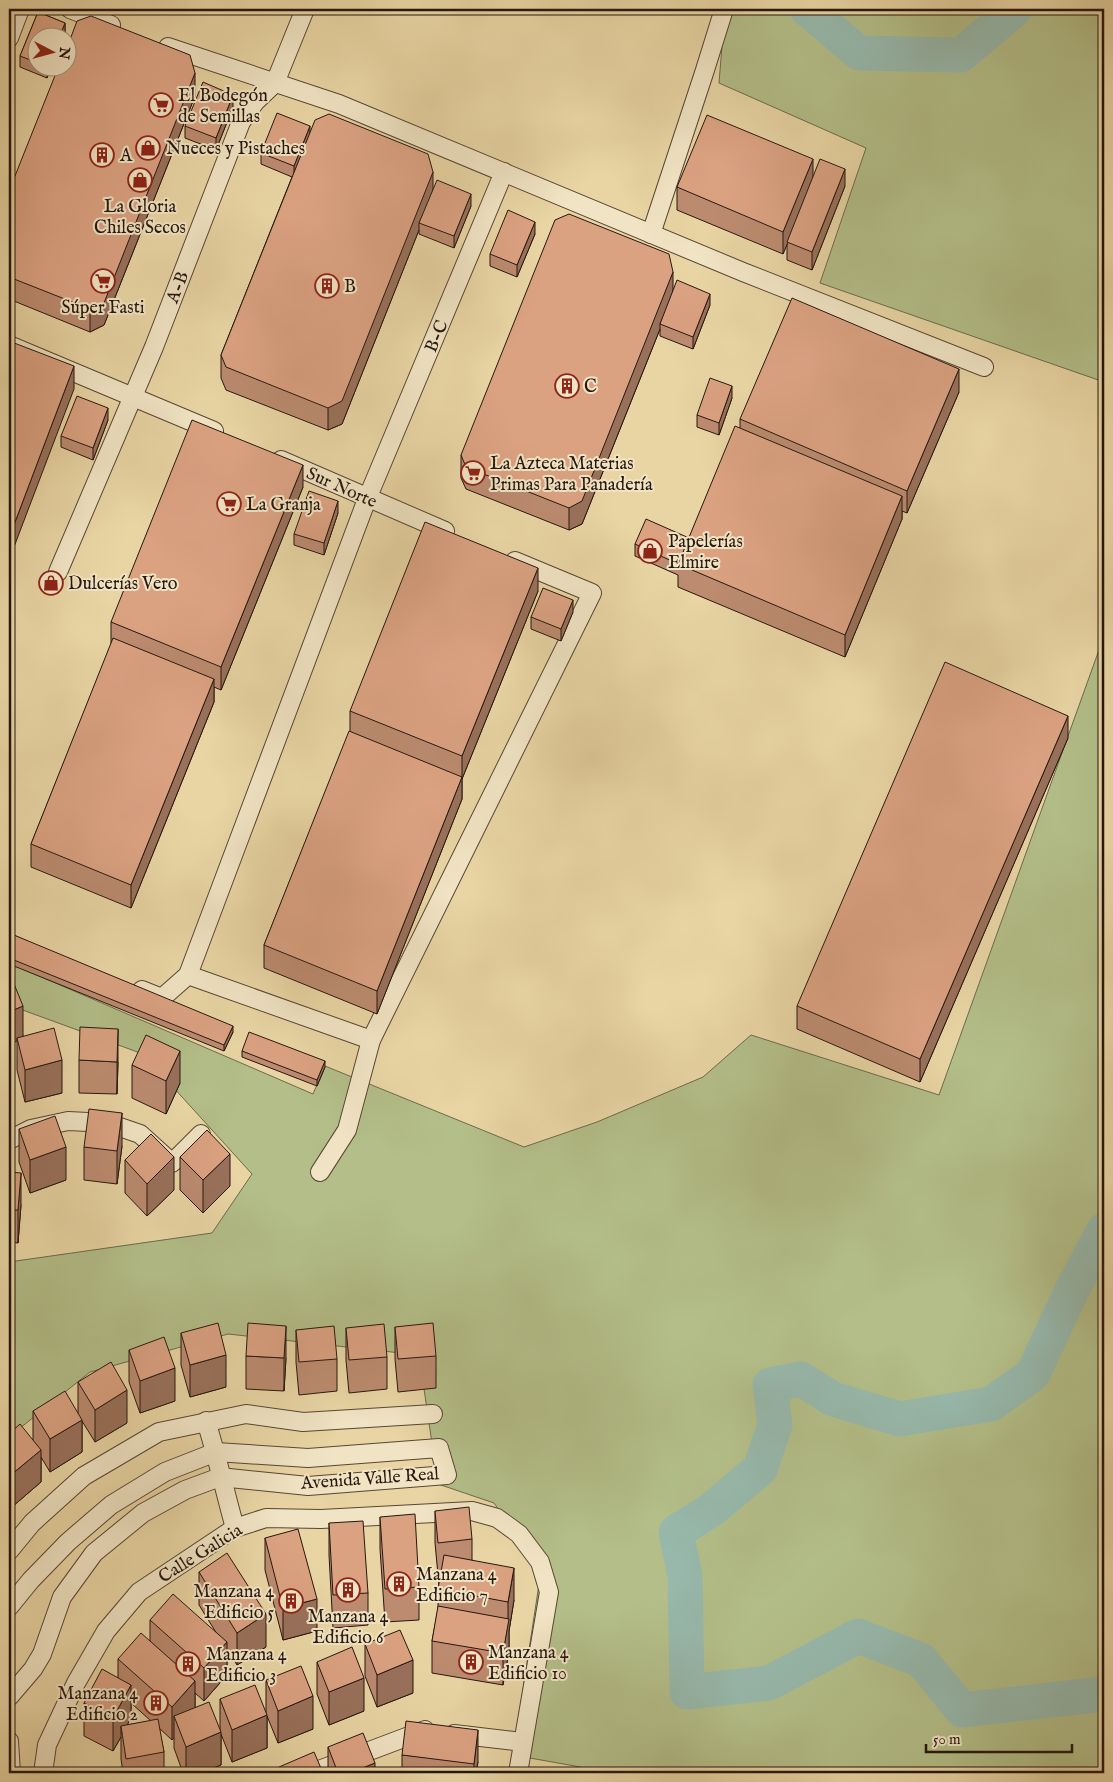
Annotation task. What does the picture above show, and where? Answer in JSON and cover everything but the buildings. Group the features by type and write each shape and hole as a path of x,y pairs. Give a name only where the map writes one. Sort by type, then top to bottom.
{"street":[{"path":"9,38 20,9"},
{"path":"70,9 122,30"},
{"name":"A-B","path":"58,572 154,347 241,122 255,102 274,83 305,9"},
{"path":"651,234 706,70 724,9"},
{"path":"150,40 338,104 752,276 984,368"},
{"name":"B-C","path":"188,975 368,499 504,172"},
{"path":"9,345 228,437"},
{"name":"Sur Norte","path":"263,453 457,536"},
{"path":"320,1172 347,1130 371,1040 592,593 502,555"},
{"path":"126,983 162,998 188,975 371,1040"},
{"path":"9,1140 31,1129 68,1121 108,1123 140,1134 172,1163 201,1134"},
{"path":"9,1551 32,1523 84,1476 159,1432 246,1414 303,1422 433,1414"},
{"path":"206,1421 216,1452 220,1476 235,1528"},
{"name":"Avenida Valle Real","path":"9,1607 31,1580 68,1542 111,1505 165,1472 216,1452 308,1458 439,1448 447,1475 308,1486 220,1476 185,1490 143,1513 94,1553 62,1596 42,1654 33,1669 9,1697"},
{"name":"Calle Galicia","path":"43,1773 47,1745 76,1682 106,1631 139,1592 235,1528 266,1518 321,1519 472,1511 497,1518 519,1534 540,1562 549,1592 522,1742"},
{"path":"311,1773 423,1730 522,1742 518,1773"},
{"path":"9,1741 11,1773"}],"green space":[{"path":"725,9 1104,9 1104,382 820,283 866,148 719,83"},
{"path":"1104,636 1104,1773 614,1773 513,1755 541,1571 494,1503 438,1484 419,1355 228,1334 90,1372 9,1437 9,1262 212,1233 252,1174 143,1054 9,1005 9,963 313,1094 325,1066 524,1147 597,1122 703,1077 751,1035 939,1095"}],"waterway":[{"path":"807,9 859,53 961,55 1015,9"},
{"path":"1104,1230 1071,1292 1033,1374 991,1404 900,1419 833,1399 801,1379 770,1385 775,1425 760,1469 711,1510 676,1532 685,1576 687,1692 769,1683 858,1636 921,1660 962,1710 1104,1694"}],"place":[{"name":"El Bodegón de Semillas","path":"161,105"},
{"name":"Nueces y Pistaches","path":"148,148"},
{"name":"A","path":"102,155"},
{"name":"La Gloria Chiles Secos","path":"140,180"},
{"name":"Súper Fasti","path":"103,281"},
{"name":"B","path":"327,286"},
{"name":"C","path":"567,386"},
{"name":"La Azteca Materias Primas Para Panadería","path":"473,473"},
{"name":"La Granja","path":"229,504"},
{"name":"Papelerías Elmire","path":"650,551"},
{"name":"Dulcerías Vero","path":"51,583"},
{"name":"Manzana 4 Edificio 7","path":"399,1584"},
{"name":"Manzana 4 Edificio 6","path":"348,1590"},
{"name":"Manzana 4 Edificio 5","path":"291,1601"},
{"name":"Manzana 4 Edificio 10","path":"471,1662"},
{"name":"Manzana 4 Edificio 3","path":"188,1664"},
{"name":"Manzana 4 Edificio 2","path":"156,1703"}]}
